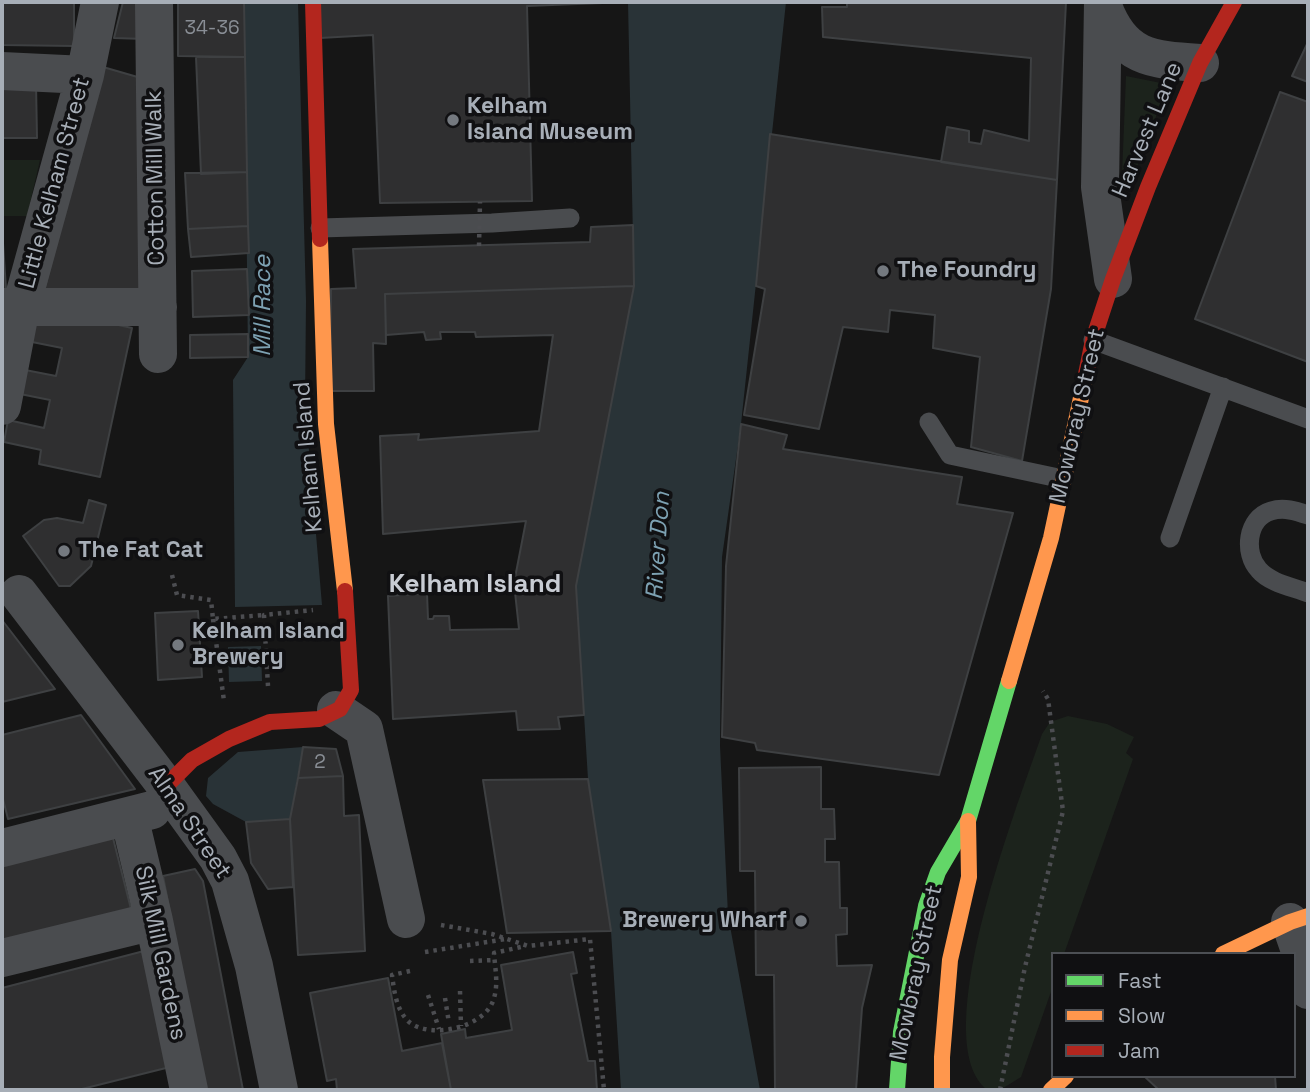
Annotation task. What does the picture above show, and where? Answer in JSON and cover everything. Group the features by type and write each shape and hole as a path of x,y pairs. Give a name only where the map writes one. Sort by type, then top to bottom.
{"main road":[{"name":"Kelham Island","path":"313,2 326,424 347,608 352,680 347,699 336,710"},
{"name":"Harvest Lane","path":"1113,279 1200,64 1234,2"},
{"name":"Mowbray Street","path":"897,1090 901,1032 926,906 938,872 968,821 1051,538 1093,340 1113,279"},
{"path":"172,795 192,760 229,739 270,722 320,719 336,710"},
{"name":"Mowbray Street","path":"942,1090 950,960 969,877 968,821"},
{"path":"1227,952 1299,919"}],"street":[{"name":"Little Kelham Street","path":"2,406 12,307 85,75 100,2"},
{"name":"Cotton Mill Walk","path":"154,2 158,354"},
{"path":"1103,4 1115,32 1146,58 1200,64"},
{"name":"Mowbray Street","path":"1103,4 1100,187 1113,279"},
{"path":"2,71 85,75"},
{"path":"12,307 158,307"},
{"name":"Alma Street","path":"19,594 218,858 230,881 254,967 279,1090"},
{"path":"336,710 364,729 410,937"},
{"path":"2,848 129,816 172,795"},
{"name":"Silk Mill Gardens","path":"129,816 154,921 184,1085"},
{"path":"1299,919 1308,990"},
{"path":"2,958 154,921"}],"lane":[{"path":"320,228 570,218"},
{"path":"1093,340 1308,419"},
{"path":"1170,538 1223,387"},
{"path":"929,422 950,455 1063,479"},
{"path":"1308,515 1286,509 1269,511 1256,521 1249,538 1250,556 1258,570 1268,578 1308,593"}],"path":[{"path":"479,246 480,202"},
{"path":"172,575 177,594 211,600 229,739"},
{"path":"213,619 347,608"},
{"path":"264,615 270,722"},
{"path":"1000,1090 1025,967 1063,811 1048,699 1018,650"},
{"path":"410,937 492,934 528,946"},
{"path":"410,937 507,939"},
{"path":"410,971 392,975 397,1002 403,1015 410,1022 429,1031 461,1026 478,1020 493,1002 497,980 494,953 590,939 604,1090"},
{"path":"470,961 494,960"},
{"path":"460,991 461,1026"},
{"path":"428,995 439,1029"},
{"path":"445,998 449,1023"}],"shaded area":[{"path":"1126,76 1166,84 1133,177 1122,175"},
{"path":"2,160 40,160 27,216 2,216"},
{"path":"1068,716 1107,724 1134,737 1126,753 1133,759 1065,952 1051,952 1051,992 1021,1077 1000,1090 988,1090 971,1064 966,1024 971,974 998,863 1042,734 1050,722"}],"water":[{"name":"Mill Race","path":"244,2 298,2 306,301 305,404 322,605 235,607 233,380 248,357"},
{"name":"River Don","path":"628,2 786,2 741,424 722,557 720,746 728,915 760,1090 621,1090 611,931 588,779 576,586 634,286"},
{"path":"261,646 262,681 229,682 228,647"},
{"path":"303,747 290,819 293,887 268,889 246,822 213,804 206,796 208,778 238,752"}],"building":[{"path":"2,2 74,2 74,46 2,45"},
{"path":"123,2 143,2 145,39 114,38"},
{"path":"178,2 244,2 245,57 178,56"},
{"name":"Kelham Island Museum","path":"319,2 628,2 527,6 532,201 380,203 373,35 320,38"},
{"path":"847,2 1066,2 1057,180 941,162 947,127 969,131 969,142 981,144 984,130 1029,141 1031,58 823,37 822,7 847,7"},
{"path":"1308,42 1308,82 1292,76"},
{"path":"196,57 245,57 247,172 201,174"},
{"path":"103,67 141,78 140,291 44,291"},
{"path":"36,83 37,138 2,138 2,84"},
{"path":"1280,92 1308,102 1308,362 1195,319"},
{"path":"770,134 1057,180 1051,289 1022,461 971,447 980,357 933,348 935,315 890,310 888,332 843,327 819,429 744,415 765,289 756,286"},
{"path":"247,172 248,226 188,229 185,173"},
{"path":"633,225 634,286 385,294 386,344 373,343 374,391 330,391 331,289 356,288 353,249 590,242 591,227"},
{"path":"248,226 249,253 191,257 188,229"},
{"path":"2,228 6,289 2,289"},
{"path":"247,269 249,315 193,317 192,271"},
{"path":"634,286 576,586 584,715 558,717 560,729 518,730 516,711 393,719 388,596 427,593 428,619 433,619 434,616 449,616 450,630 519,629 514,583 526,521 383,534 380,436 419,434 418,440 539,431 553,335 476,337 475,332 440,332 441,339 426,340 424,332 386,335 385,294"},
{"path":"69,314 132,328 100,477 39,464 41,450 4,442 8,420 44,428 50,400 15,393 20,369 56,376 62,348 27,341 32,318"},
{"path":"248,334 248,357 190,358 190,335"},
{"path":"741,424 787,435 783,449 962,477 957,504 1013,513 939,775 757,750 755,743 722,737 726,566"},
{"name":"The Fat Cat","path":"89,500 106,505 91,566 70,586 59,586 23,536 44,520 57,518 83,523"},
{"name":"Kelham Island Brewery","path":"198,611 202,677 158,680 155,613"},
{"path":"2,620 55,689 2,702"},
{"path":"81,715 135,789 8,819 2,795 2,735"},
{"path":"303,747 336,749 343,776 298,778"},
{"name":"Brewery Wharf","path":"821,767 821,809 834,809 835,839 825,839 825,862 839,862 840,908 847,908 847,934 836,935 837,966 872,965 862,1008 856,1090 775,1090 774,975 756,975 755,871 740,871 739,768"},
{"path":"343,776 344,816 359,815 365,951 298,955 290,819 298,778"},
{"path":"588,779 611,931 507,933 483,780"},
{"path":"290,819 293,887 268,889 251,863 246,822"},
{"path":"112,834 132,913 2,946 2,862"},
{"path":"195,869 203,881 243,1090 204,1090 163,876"},
{"path":"144,951 174,1066 78,1090 2,1090 2,988"},
{"path":"573,952 577,973 571,974 588,1061 595,1061 597,1090 451,1090 441,1034 465,1029 466,1038 512,1030 501,965"},
{"path":"388,978 402,1051 442,1043 451,1090 337,1090 336,1079 327,1081 310,993"},
{"path":"1146,1078 1275,1078 1276,1090 1159,1090"}],"traffic: fast":[{"path":"897,1090 901,1032 926,906 938,872 968,821 1009,681"}],"traffic: slow":[{"path":"320,239 326,424 345,591"},
{"path":"1009,681 1051,538 1085,379"},
{"path":"942,1090 950,960 969,877 968,821"},
{"path":"1227,952 1308,916"},
{"path":"1051,1090 1064,1078"}],"traffic: jam":[{"path":"313,2 320,239"},
{"path":"1085,379 1093,340 1113,279 1148,187 1200,63 1234,2"},
{"path":"166,786 192,760 229,739 270,722 319,719 340,709 351,690 345,591"}],"place":[{"name":"Kelham Island Museum","path":"453,120"},
{"name":"The Foundry","path":"883,271"},
{"name":"The Fat Cat","path":"64,551"},
{"name":"Kelham Island Brewery","path":"178,645"},
{"name":"Brewery Wharf","path":"801,921"}],"district":[{"name":"Kelham Island","path":"475,585"}]}
